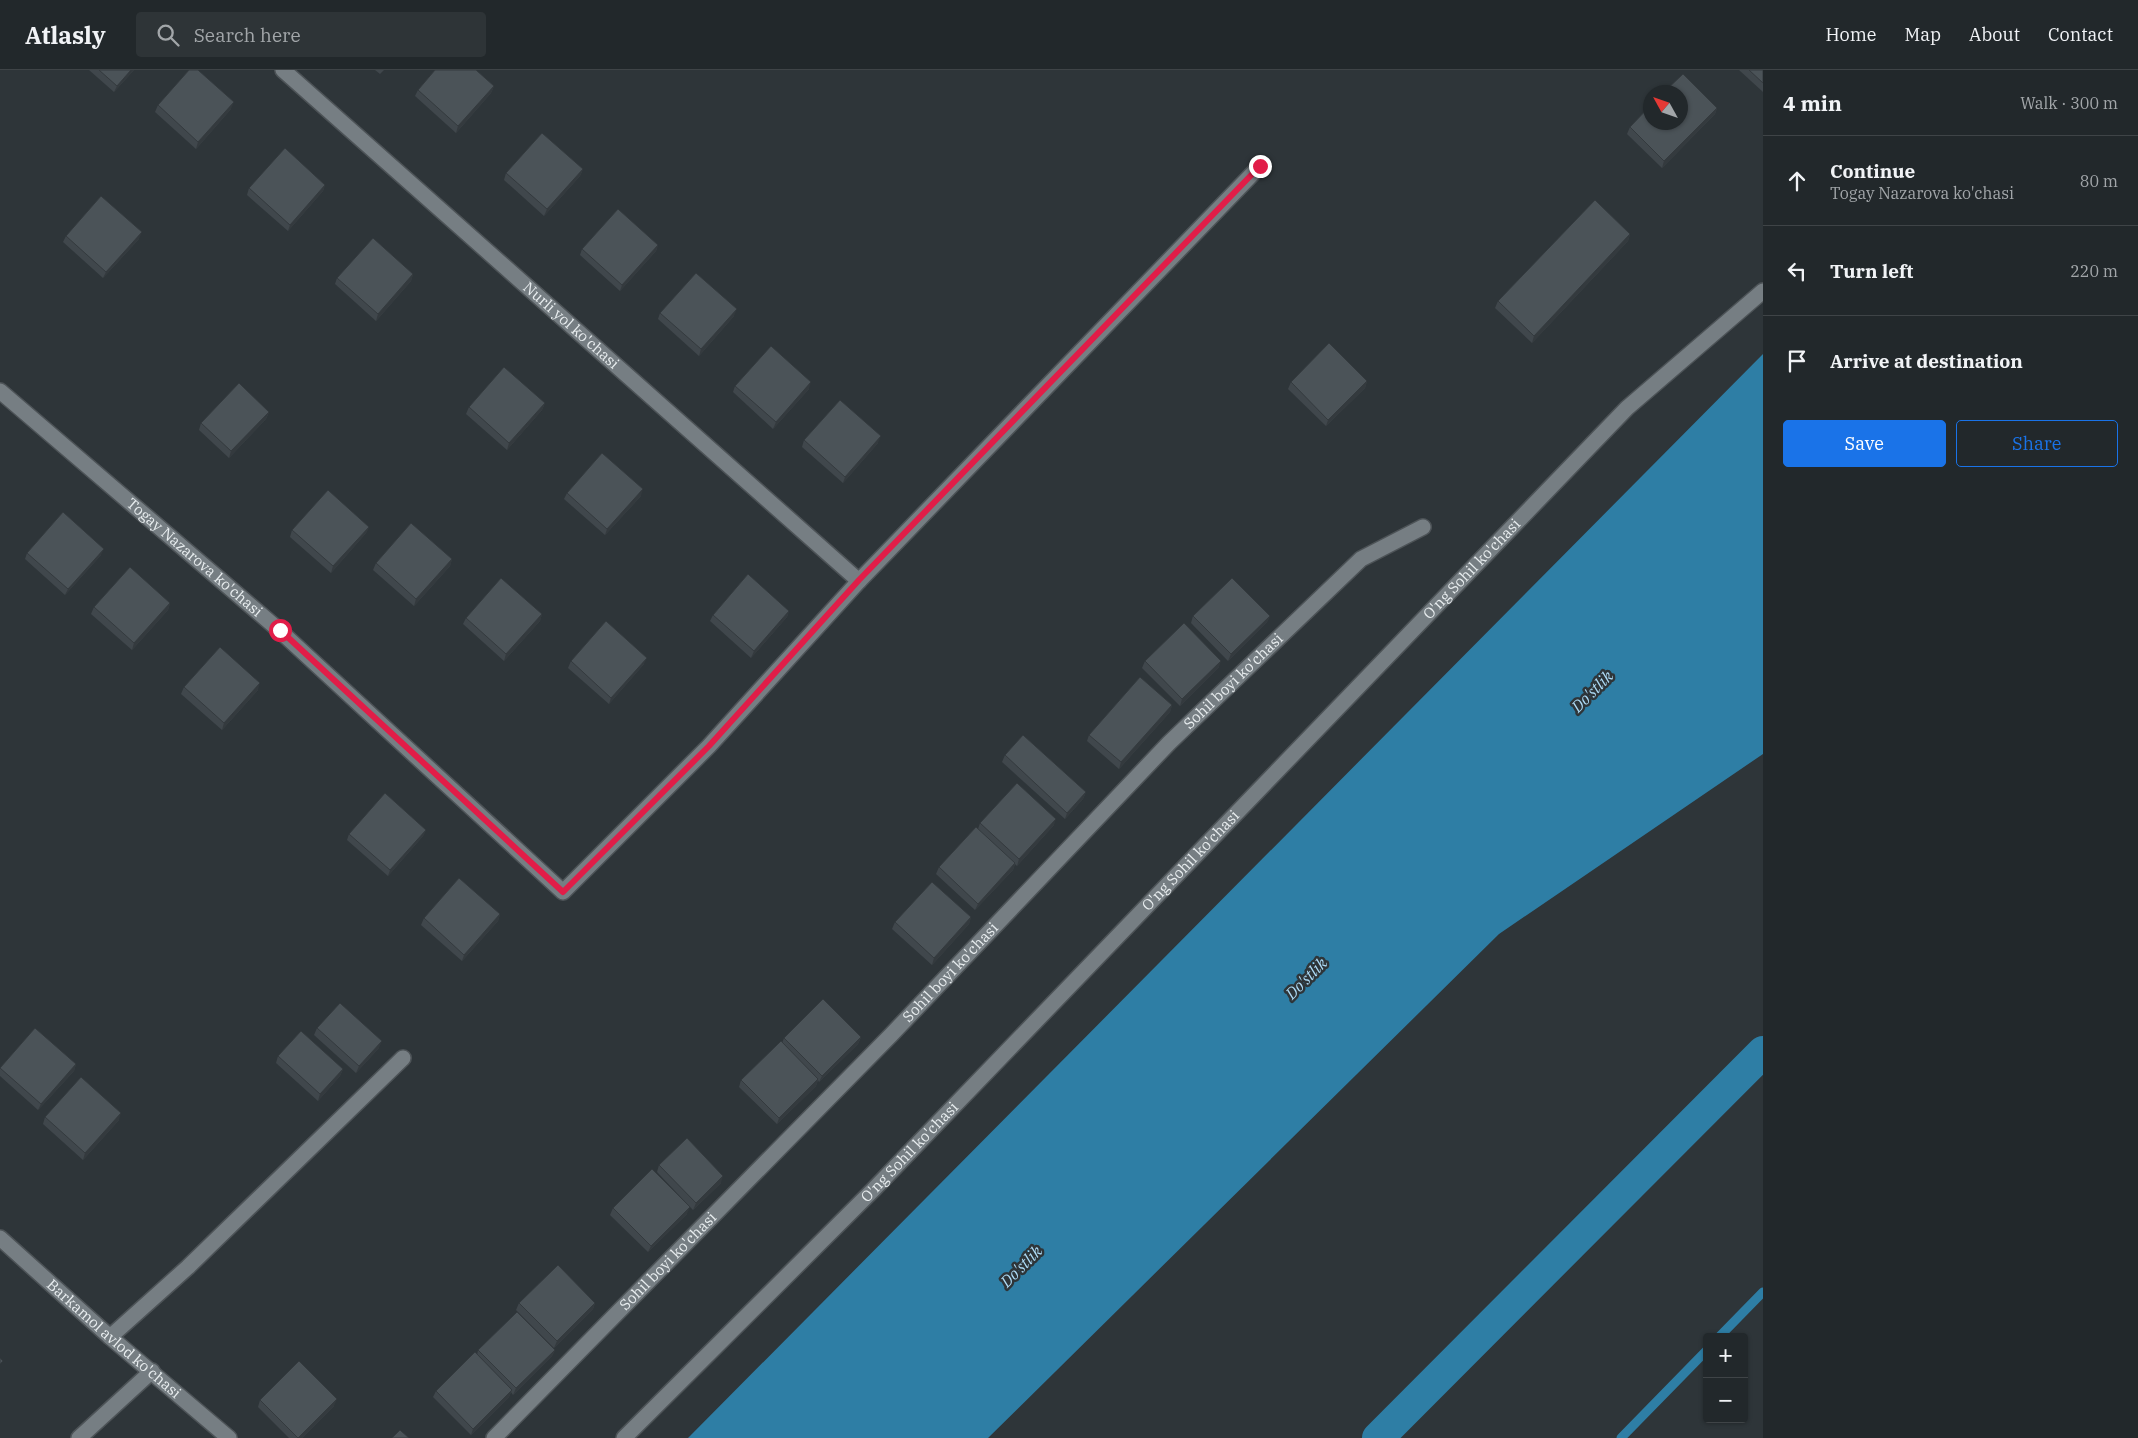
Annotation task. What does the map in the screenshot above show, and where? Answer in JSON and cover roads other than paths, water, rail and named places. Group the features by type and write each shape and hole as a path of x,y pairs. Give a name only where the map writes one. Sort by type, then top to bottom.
{"street":[{"name":"Nurli yol ko'chasi","path":"283,70 859,580"},
{"path":"859,580 1260,166"},
{"name":"O'ng Sohil ko'chasi","path":"624,1438 874,1189 1627,408 1763,291"},
{"name":"Togay Nazarova ko'chasi","path":"0,391 280,630 563,892 709,746 859,580"},
{"name":"Sohil boyi ko'chasi","path":"494,1438 892,1036 1169,744 1361,559 1423,527"},
{"path":"110,1337 188,1267 403,1058"},
{"name":"Barkamol avlod ko'chasi","path":"0,1238 110,1337 229,1438"},
{"path":"79,1438 152,1371"}],"water":[{"name":"Do'stlik","path":"1763,354 1763,754 1499,934 988,1438 688,1438"}],"waterway":[{"path":"1378,1438 1763,1052"},
{"path":"1723,1333 1763,1292"},
{"path":"1621,1438 1703,1354"}]}
